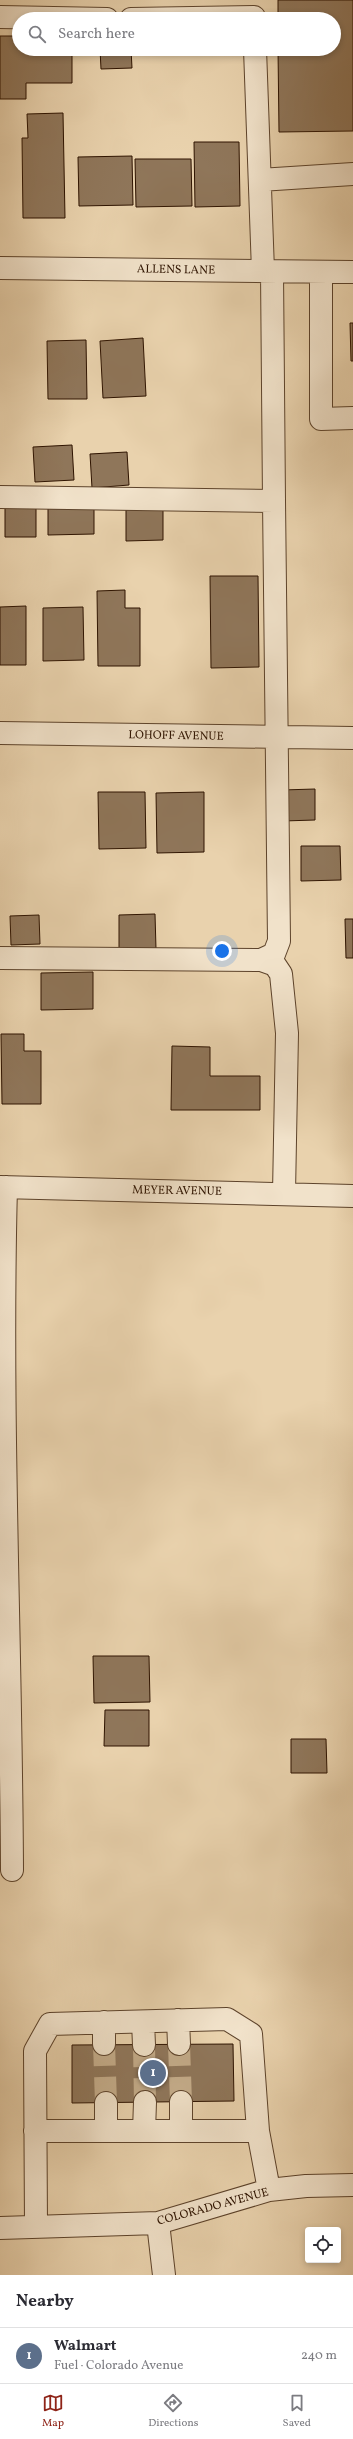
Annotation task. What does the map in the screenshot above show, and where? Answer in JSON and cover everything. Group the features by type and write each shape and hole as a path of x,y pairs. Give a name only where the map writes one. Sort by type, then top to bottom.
{"street":[{"path":"0,17 12,17"},
{"path":"255,56 260,180 268,272 274,501 279,941 274,954 261,960"},
{"path":"260,180 353,174"},
{"name":"ALLENS LANE","path":"0,268 353,272"},
{"path":"321,272 321,419 353,418"},
{"path":"0,497 274,501"},
{"name":"LOHOFF AVENUE","path":"0,733 353,738"},
{"path":"0,958 261,960 275,965 281,974 287,1033 284,1193"},
{"path":"3,1187 5,1576 12,1708 12,1870"},
{"name":"MEYER AVENUE","path":"3,1187 284,1193 353,1196"},
{"path":"36,2227 35,2051 50,2024 227,2019 251,2034 258,2131 268,2190"},
{"path":"178,2020 179,2044"},
{"path":"104,2022 104,2044"},
{"path":"143,2022 144,2045"},
{"path":"144,2131 145,2102"},
{"path":"181,2102 181,2131"},
{"path":"106,2103 106,2131"},
{"path":"35,2131 258,2131"},
{"name":"COLORADO AVENUE","path":"0,2228 158,2223 268,2190 306,2186 353,2185"},
{"path":"158,2223 164,2275"}],"building":[{"path":"278,0 353,0 353,131 279,132 278,56 341,56 341,12 278,12"},
{"path":"0,36 12,36 12,56 72,56 72,83 26,83 26,99 0,99"},
{"path":"100,56 131,56 132,68 101,69"},
{"path":"63,113 65,218 23,218 22,138 28,138 27,114"},
{"path":"194,142 239,142 240,206 195,207"},
{"path":"132,156 133,205 79,206 78,157"},
{"path":"135,159 191,159 192,206 136,207"},
{"path":"350,323 353,323 353,361 351,361"},
{"path":"143,338 146,396 103,398 100,341"},
{"path":"86,340 87,399 48,399 47,341"},
{"path":"72,445 74,480 35,482 33,447"},
{"path":"127,452 129,485 92,488 90,454"},
{"path":"48,504 94,504 94,534 48,535"},
{"path":"5,505 36,505 36,537 5,537"},
{"path":"126,507 163,507 163,540 126,541"},
{"path":"210,576 258,576 259,667 211,668"},
{"path":"125,590 125,608 140,608 140,666 98,666 97,591"},
{"path":"26,606 26,665 0,665 0,607"},
{"path":"83,607 84,660 43,661 43,608"},
{"path":"315,789 315,820 283,821 282,790"},
{"path":"98,792 145,792 146,848 99,849"},
{"path":"204,792 204,852 157,853 156,793"},
{"path":"301,846 340,846 341,880 301,881"},
{"path":"155,914 156,949 119,949 119,915"},
{"path":"39,915 40,944 11,945 10,916"},
{"path":"345,919 353,919 353,958 346,958"},
{"path":"93,972 93,1009 41,1010 41,973"},
{"path":"1,1034 24,1034 24,1051 41,1051 41,1104 2,1104"},
{"path":"172,1046 210,1047 210,1076 260,1076 260,1110 171,1110"},
{"path":"93,1656 149,1656 150,1702 94,1703"},
{"path":"105,1710 149,1710 149,1746 104,1746"},
{"path":"291,1739 326,1739 327,1773 291,1773"},
{"path":"233,2044 234,2101 72,2103 72,2045"}],"tunnel":[{"path":"104,2044 106,2103"},
{"path":"179,2044 181,2102"},
{"path":"144,2045 145,2102"}],"place":[{"name":"Walmart","path":"153,2073"}]}
